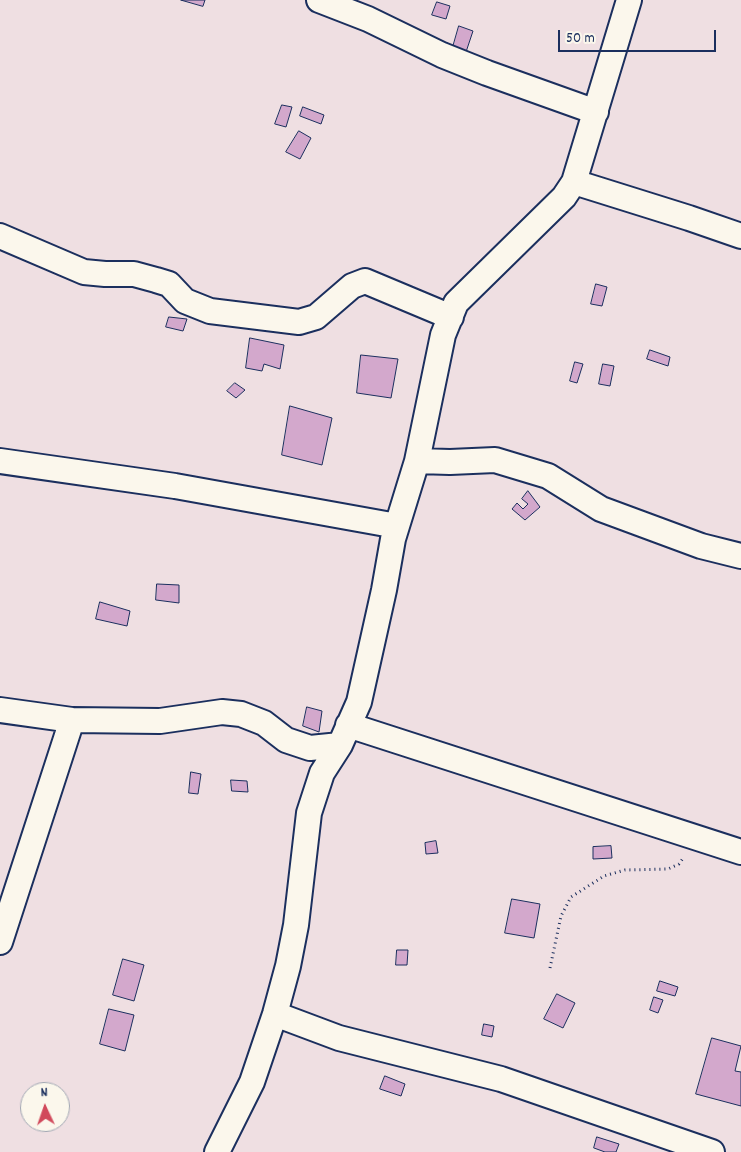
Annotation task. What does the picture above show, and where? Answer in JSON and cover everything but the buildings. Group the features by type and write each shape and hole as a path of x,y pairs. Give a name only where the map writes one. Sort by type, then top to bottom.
{"street":[{"path":"319,0 368,19 442,55 478,70 596,112"},
{"path":"217,1152 252,1082 275,1014 288,966 296,925 309,812 322,773 344,735 359,702 384,590 393,539 417,460 442,335 456,303 564,197 574,182 629,0"},
{"path":"574,182 741,236"},
{"path":"0,236 84,272 134,274 169,284 185,301 210,311 299,322 316,317 352,286 365,281 450,317"},
{"path":"417,460 450,462 496,460 548,476 601,510 701,546 741,556"},
{"path":"0,461 175,486 397,526"},
{"path":"0,710 72,720 160,721 213,713 241,714 264,723 286,740 310,748 344,735 741,852"},
{"path":"0,942 72,720"},
{"path":"275,1014 339,1038 501,1079 712,1152"}],"path":[{"path":"550,968 561,916 571,897 604,876 625,870 668,869 679,864 687,854 695,837"}]}
